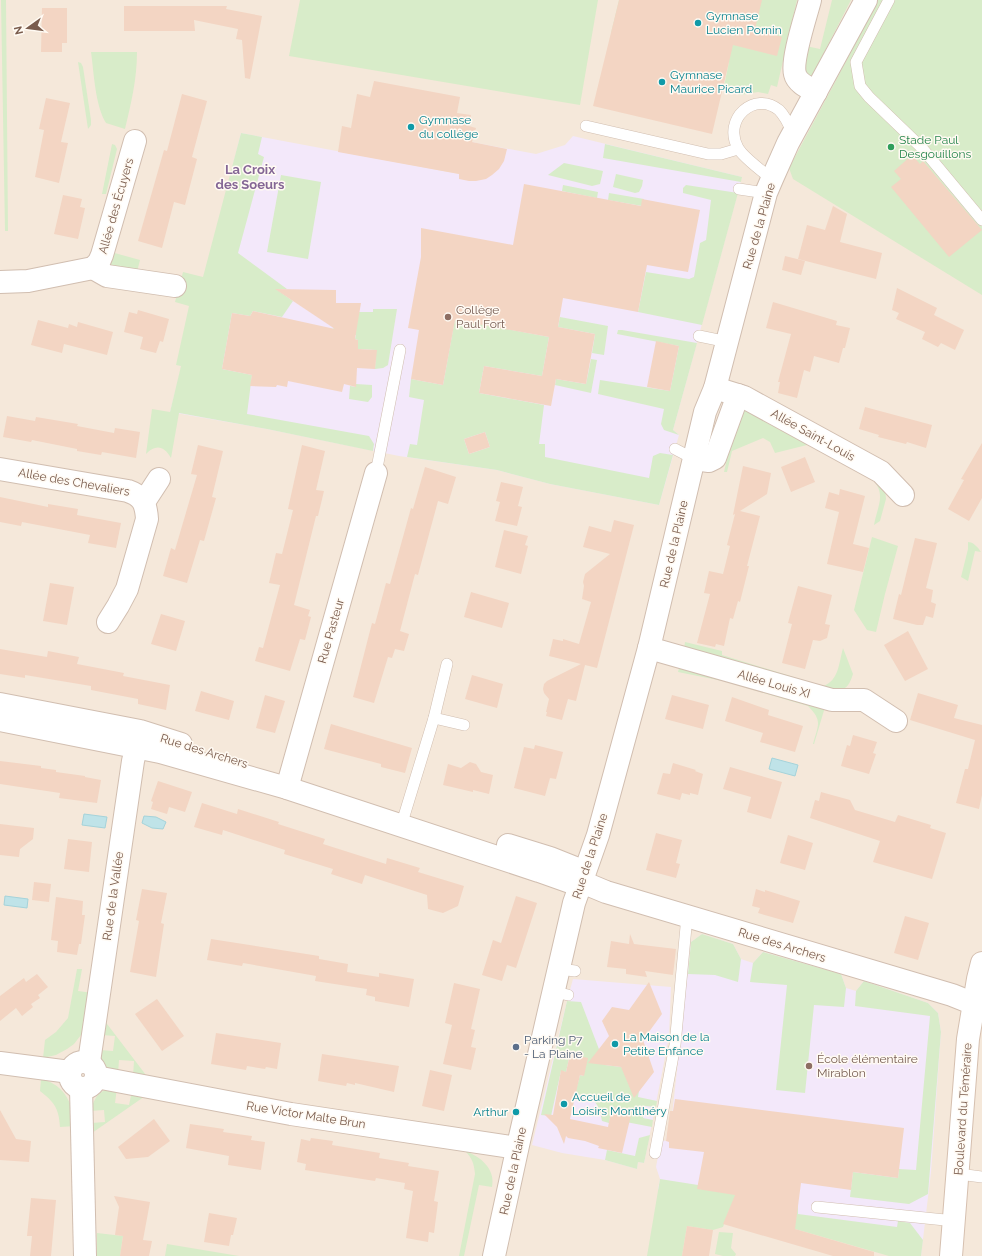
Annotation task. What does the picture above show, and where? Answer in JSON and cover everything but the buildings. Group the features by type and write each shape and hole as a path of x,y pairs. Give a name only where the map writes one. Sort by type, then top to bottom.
{"street":[{"path":"810,0 794,61 795,75 800,82 816,92"},
{"name":"Rue de la Plaine","path":"494,1256 517,1148 568,970 574,903 598,835 649,648 705,412 715,388 769,186 793,134 866,0"},
{"name":"Allée des Écuyers","path":"0,282 28,281 93,268 99,262 135,141"},
{"name":"Allée des Écuyers","path":"93,268 107,276 175,286"},
{"name":"Allée Saint-Louis","path":"715,388 744,397 880,472 902,494"},
{"path":"694,459 708,461 715,458 738,395"},
{"name":"Allée des Chevaliers","path":"0,469 128,491 137,494 144,502 147,519 126,589 108,622"},
{"name":"Rue Pasteur","path":"288,783 376,473"},
{"name":"Allée des Chevaliers","path":"144,502 159,479"},
{"name":"Allée Louis XI","path":"649,648 832,700 864,700 896,721"},
{"name":"Rue des Archers","path":"0,704 138,739 288,783 403,820 550,858 575,868 582,882 606,892 952,995 978,1005"},
{"name":"Rue des Archers","path":"0,720 138,739"},
{"name":"Rue de la Vallée","path":"85,1256 84,1075 138,739"},
{"name":"Boulevard du Téméraire","path":"952,1256 968,1039 978,1005 982,963"},
{"name":"Rue Victor Malte Brun","path":"0,1063 84,1075 291,1114 517,1148"}],"lane":[{"path":"889,0 856,62 860,86 922,148 982,220"},
{"path":"739,189 769,186 755,166 738,149 733,137 733,127 742,112 750,106 759,104 764,104 778,109 785,116 793,134"},
{"path":"586,126 708,154 722,154 738,149"},
{"path":"699,336 728,342"},
{"path":"376,473 400,350"},
{"path":"675,449 694,459"},
{"path":"403,820 434,718 447,664"},
{"path":"434,718 464,725"},
{"path":"655,1153 675,1045 687,916"},
{"path":"959,1174 982,1177"},
{"path":"817,1207 954,1221"}],"shaded area":[{"path":"0,0 982,0 982,1256 0,1256"},
{"name":"Collège Paul Fort","path":"241,133 459,174 466,141 536,154 565,145 573,136 742,177 673,430 679,435 659,505 550,484 497,470 399,456 267,429 170,412"},
{"name":"École élémentaire Mirablon","path":"702,934 733,944 741,959 753,963 763,952 841,974 846,988 856,991 864,981 928,1003 938,1013 941,1032 931,1172 921,1256 658,1189 660,1179 656,1167 661,1140 666,1141 667,1134 670,1134 691,942"},
{"path":"573,979 671,987 669,1036 644,1163 638,1162 637,1169 605,1160 562,1153 532,1145"}],"green space":[{"path":"1,0 6,0 8,231 5,231"},
{"path":"300,0 598,0 580,105 289,56"},
{"path":"619,0 797,0 777,87 771,85 768,94 758,92 740,95 724,86 729,62 611,33"},
{"path":"832,0 851,0 811,78 801,69 806,46 820,49"},
{"name":"Stade Paul Desgouillons","path":"878,0 982,0 982,295 793,179 789,168"},
{"path":"91,52 137,52 135,82 125,129 106,123 102,116 99,107"},
{"path":"78,62 81,63 83,67 91,120 91,125 88,129"},
{"path":"241,133 262,137 258,154 264,157 238,253 287,289 276,289 293,301 282,317 253,311 250,316 232,313 222,369 252,375 247,414 369,436 374,444 373,451 267,429 179,413 171,458 166,451 160,448 153,449 146,454 152,409 170,412 181,366 176,365 189,306 175,302 183,272 203,277"},
{"path":"112,144 115,145 117,149 106,194 102,194"},
{"path":"605,144 742,177 741,182 603,158"},
{"path":"564,163 603,171 600,184 592,186 548,175"},
{"path":"616,174 643,180 639,192 635,193 613,187"},
{"path":"281,175 321,182 308,259 267,252"},
{"path":"563,185 598,192 597,198 562,191"},
{"path":"686,185 738,193 702,325 638,312 646,272 689,279 694,277 700,243 706,240 711,200 683,193 683,188"},
{"path":"609,193 644,199 642,206 608,200"},
{"path":"111,252 140,260 136,276 108,267"},
{"path":"373,309 397,309 388,365 383,368 375,369 376,350 358,349 358,340 355,339 356,335 333,331 336,312 373,312"},
{"path":"560,317 608,326 604,355 592,353 595,334 558,327"},
{"path":"455,319 549,337 542,376 484,366 479,393 544,405 539,444 545,444 545,457 649,478 653,456 660,453 673,455 659,505 550,484 497,470 407,457 410,444 417,445 424,400 409,397 411,379 443,385","holes":["485,432 490,447 469,454 464,439"]},
{"path":"618,330 697,343 673,430 679,435 664,430 661,424 664,409 598,394 600,380 670,391 679,346 617,334"},
{"path":"591,359 597,360 591,393 555,385 556,379 586,384"},
{"path":"356,384 372,385 372,397 368,402 349,399 350,386 356,387"},
{"path":"743,409 763,413 767,423 801,441 810,439 811,444 775,453 770,442 763,438 732,451 727,472 724,472 729,450"},
{"path":"872,479 885,488 886,499 880,521 874,525 880,495 877,485"},
{"path":"872,537 898,546 876,632 867,630 854,610"},
{"path":"968,542 975,545 981,552 975,551 968,581 961,577 968,549"},
{"path":"685,642 722,651 722,655 823,686 832,680 838,670 843,648 853,674 848,685 839,691 684,649"},
{"path":"680,664 825,707 814,744 818,724 816,716 808,706 723,681 678,672"},
{"path":"702,934 733,944 741,959 738,982 715,975 688,974 691,942"},
{"path":"763,952 841,974 846,988 844,1007 814,1005 805,1093 776,1090 787,985 750,982 753,963"},
{"path":"77,969 82,969 78,991 93,993 84,1031 74,1044 67,1049 56,1055 43,1058 45,1040 56,1032 68,1018"},
{"path":"864,981 928,1003 938,1013 941,1032 928,1194 909,1204 850,1197 853,1172 898,1178 899,1169 916,1170 930,1016 855,1006 856,991"},
{"path":"567,1001 581,1002 605,1065 621,1067 640,1084 638,1097 657,1101 656,1107 645,1106 643,1118 653,1120 652,1127 626,1122 629,1110 612,1107 609,1123 602,1121 597,1105 591,1099 575,1094 580,1075 584,1076 570,1054 566,1072 561,1071 551,1116 541,1115"},
{"path":"104,1020 149,1079 133,1076 134,1061 119,1060 118,1074 106,1069 102,1063 100,1050 113,1051 115,1036 102,1035"},
{"path":"41,1079 56,1086 66,1096 70,1103 76,1126 60,1127 55,1106 40,1091"},
{"path":"117,1088 115,1103 129,1105 132,1091 148,1094 92,1133 91,1123 105,1122 104,1110 90,1111 94,1101 102,1092"},
{"path":"650,1135 644,1163 638,1162 637,1169 605,1160 607,1150 635,1156 639,1138"},
{"path":"465,1151 476,1156 486,1164 492,1174 493,1180 492,1187 479,1185 464,1256 459,1256 475,1174 472,1161"},
{"path":"660,1179 798,1203 798,1214 897,1227 898,1221 910,1223 923,1240 921,1256 889,1256 729,1210 723,1227 713,1230 687,1226 682,1256 647,1256"},
{"path":"719,1232 733,1233 731,1248 736,1254 735,1256 715,1254"},
{"path":"97,1233 123,1236 120,1256 97,1256"},
{"path":"167,1244 239,1256 165,1256"}],"water":[{"path":"772,758 798,765 795,776 769,769"},
{"path":"84,814 107,817 105,828 82,825"},
{"path":"144,816 156,817 166,822 163,829 152,828 142,823"},
{"path":"5,896 28,899 27,908 4,905"}],"place":[{"name":"Gymnase Lucien Pornin","path":"698,23"},
{"name":"Gymnase Maurice Picard","path":"662,82"},
{"name":"Gymnase du collège","path":"411,127"},
{"name":"Stade Paul Desgouillons","path":"891,147"},
{"name":"Collège Paul Fort","path":"448,317"},
{"name":"La Maison de la Petite Enfance","path":"615,1044"},
{"name":"Parking P7 - La Plaine","path":"516,1047"},
{"name":"École élémentaire Mirablon","path":"809,1066"},
{"name":"Accueil de Loisirs Montlhéry","path":"564,1104"},
{"name":"Arthur","path":"516,1112"}],"district":[{"name":"La Croix des Soeurs","path":"250,176"}]}
